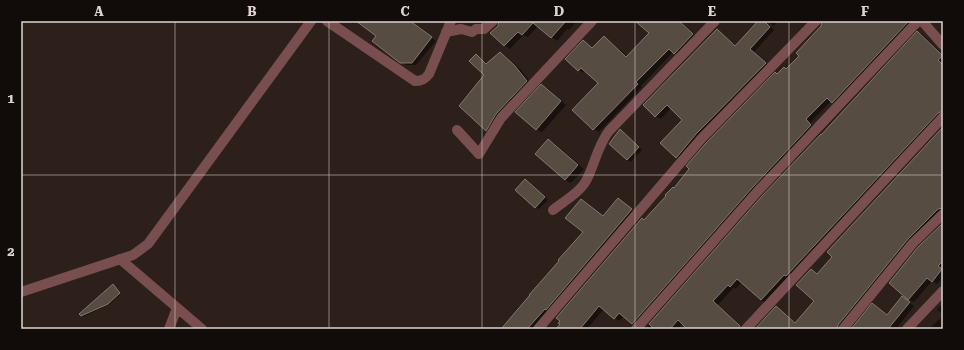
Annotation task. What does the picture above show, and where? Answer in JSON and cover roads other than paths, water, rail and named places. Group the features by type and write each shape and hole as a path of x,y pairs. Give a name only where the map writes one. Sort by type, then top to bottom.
{"street":[{"path":"21,292 133,255 148,244 311,21"},
{"path":"327,21 415,81 420,81 426,78 429,74 451,21"},
{"path":"446,32 461,29 472,32 476,29 484,29 493,21"},
{"path":"457,130 479,154 501,118 592,21"},
{"path":"553,210 580,188 587,180 603,138 715,21"},
{"path":"538,329 701,139 816,21"},
{"path":"636,329 757,192 918,21"},
{"path":"922,21 943,45"},
{"path":"746,329 943,117"},
{"path":"842,329 913,243 943,214"},
{"path":"120,259 202,329"},
{"path":"907,329 943,291"},
{"path":"169,329 177,308"}]}
